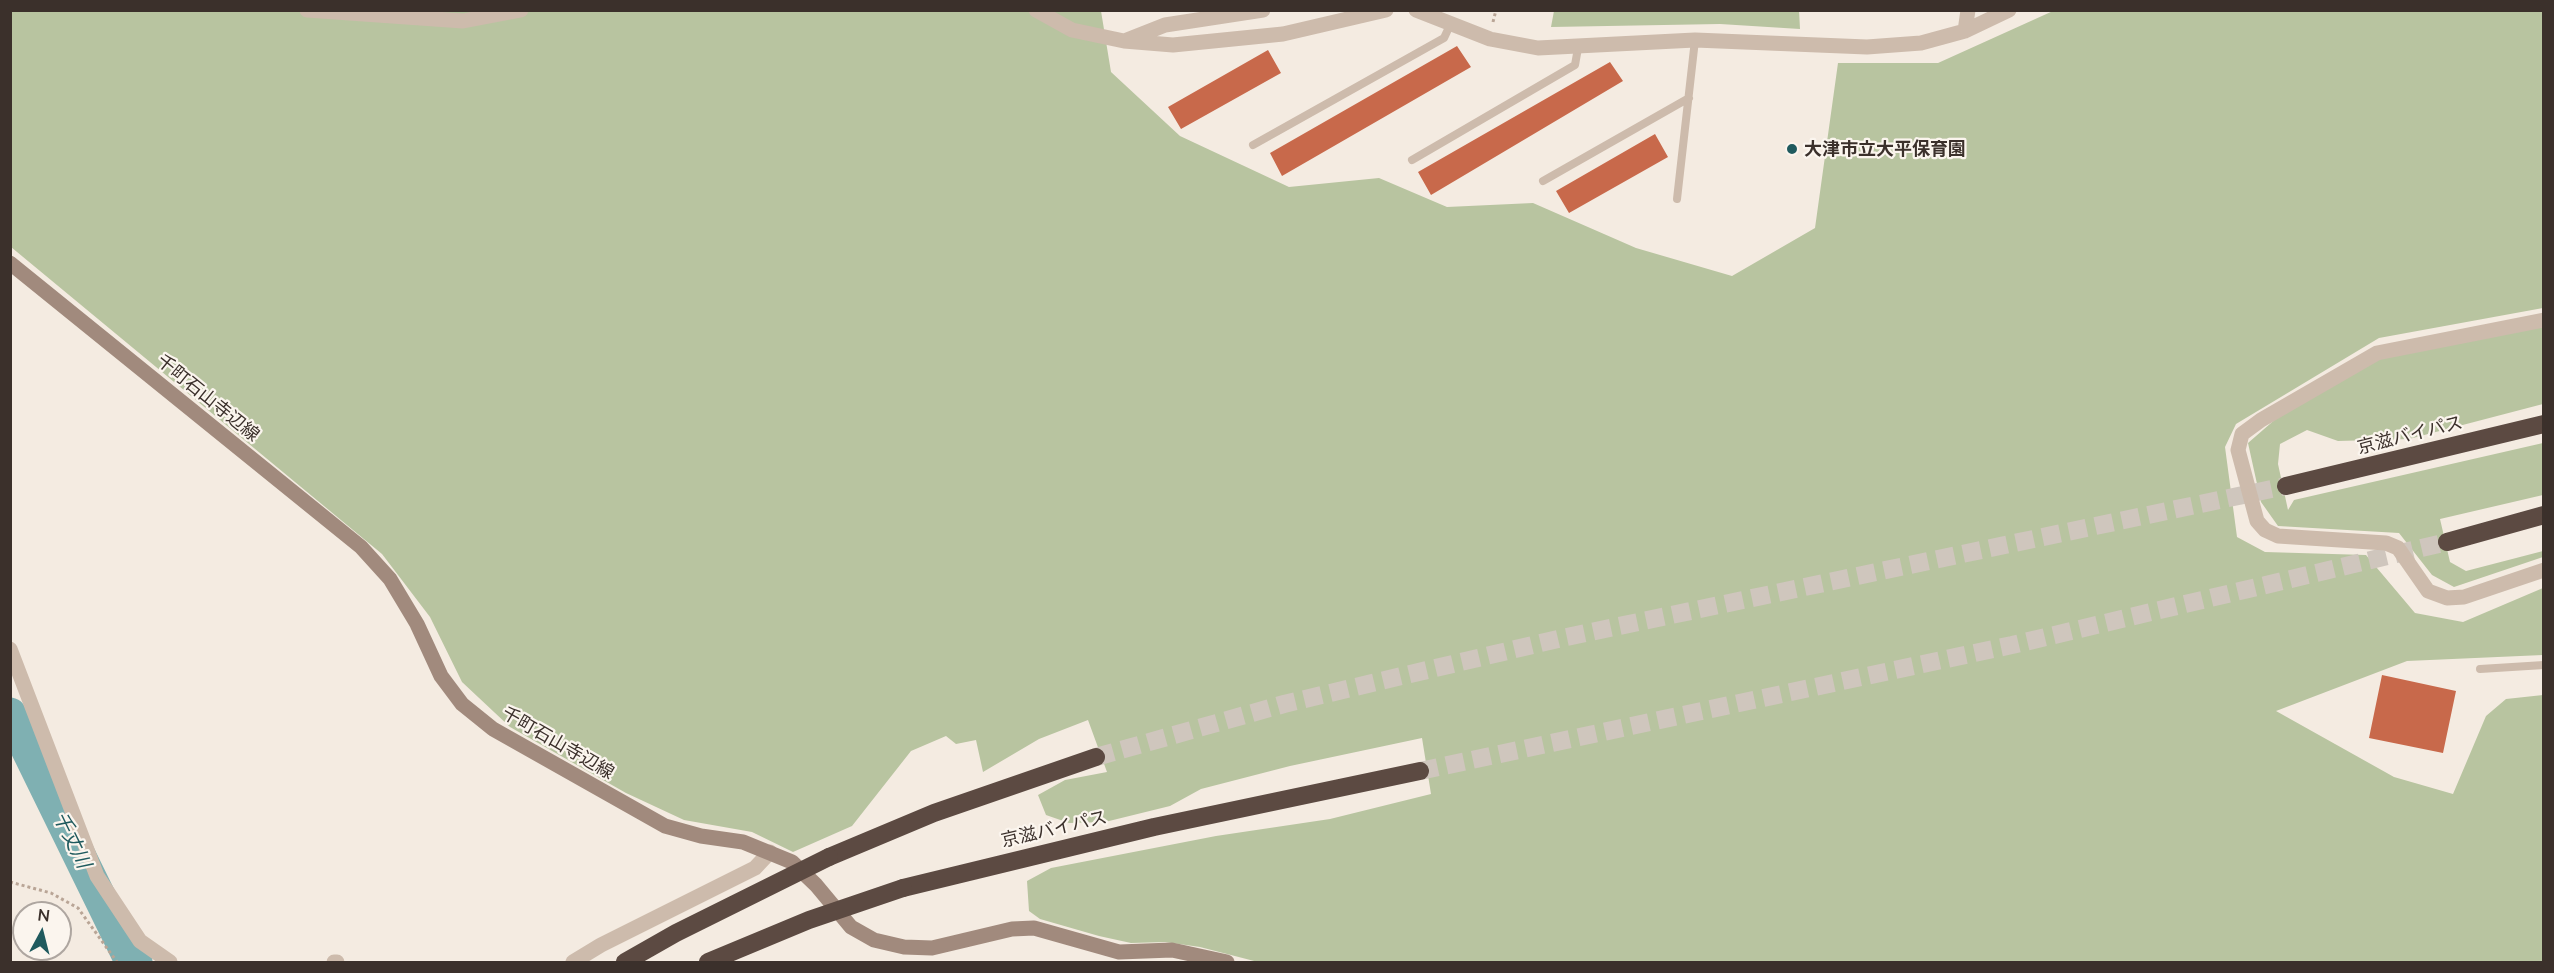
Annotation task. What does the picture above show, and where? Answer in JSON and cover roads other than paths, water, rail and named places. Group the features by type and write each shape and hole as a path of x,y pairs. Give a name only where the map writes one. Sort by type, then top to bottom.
{"highway":[{"name":"京滋バイパス","path":"2286,486 2544,424"},
{"path":"2447,542 2544,515"},
{"path":"625,963 676,933 829,857 934,813 1095,757"},
{"name":"京滋バイパス","path":"708,963 809,920 903,888 1154,827 1420,771"}],"main road":[{"name":"千町石山寺辺線","path":"10,263 361,547 390,579 417,624 441,676 462,704 493,729 665,826 701,836 744,842 792,862 816,885 851,927 874,940 904,947 932,948 1012,928 1034,928 1119,952 1172,950 1227,963"}],"street":[{"path":"307,10 463,21 521,10"},
{"path":"1036,10 1072,30 1124,41 1173,45 1283,34 1386,10"},
{"path":"1124,41 1165,25 1263,10"},
{"path":"1416,10 1504,43 1538,48 1578,48 1695,40 1867,47 1921,43 1965,31 2009,10"},
{"path":"1965,31 1968,10"},
{"path":"2544,320 2377,353 2261,420 2242,434 2238,450 2258,521 2265,530 2278,536 2386,543 2398,548 2428,591 2447,598 2464,597 2544,570"},
{"path":"10,649 97,876 140,941 170,963"},
{"path":"573,963 601,945 755,868 770,852"}],"lane":[{"path":"1253,145 1443,38 1451,23"},
{"path":"1677,199 1695,40"},
{"path":"1412,160 1575,65 1578,48"},
{"path":"1544,181 1689,98"},
{"path":"2480,669 2544,665"}],"waterway":[{"name":"千丈川","path":"10,714 129,957 136,962"}],"tunnel":[{"path":"1096,757 1284,704 1562,638 2286,486"},
{"path":"1420,771 2012,645 2447,542"}],"place":[{"name":"大津市立大平保育園","path":"1792,149"}]}
